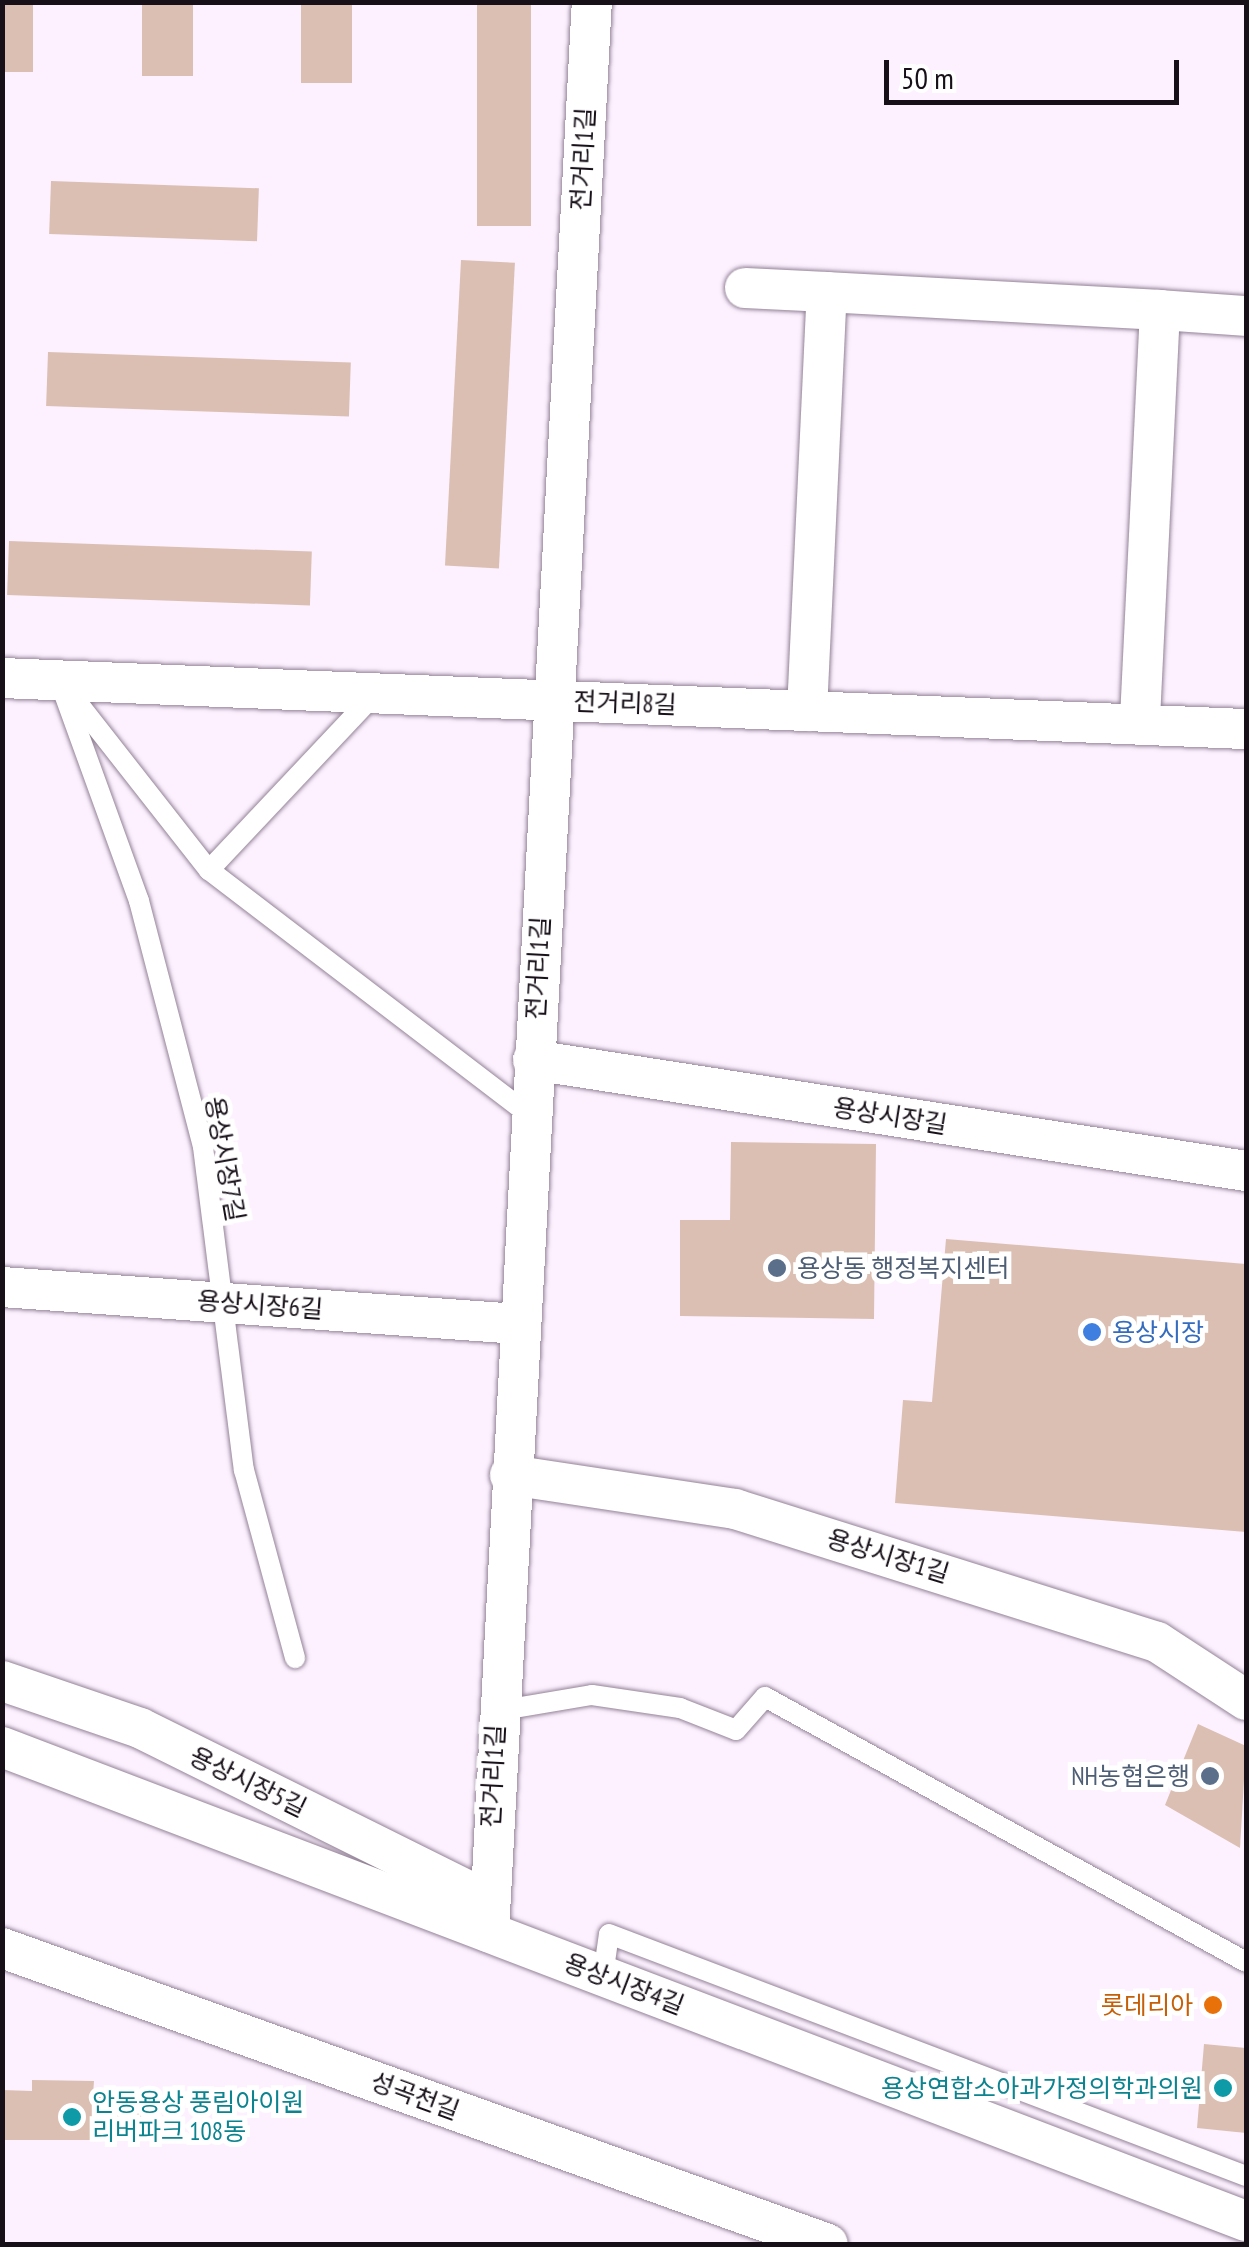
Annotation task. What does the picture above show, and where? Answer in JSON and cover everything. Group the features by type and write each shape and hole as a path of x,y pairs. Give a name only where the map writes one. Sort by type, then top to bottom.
{"street":[{"name":"전거리1길","path":"488,1916 592,2"},
{"path":"745,288 1246,316"},
{"path":"807,711 827,292"},
{"path":"1140,724 1160,310"},
{"name":"전거리8길","path":"2,678 1246,729"},
{"name":"용상시장길","path":"533,1060 1246,1172"},
{"name":"용상시장6길","path":"2,1287 518,1324"},
{"name":"용상시장1길","path":"510,1475 735,1509 1157,1642 1246,1700"},
{"name":"용상시장5길","path":"2,1681 140,1728 488,1916"},
{"name":"용상시장4길","path":"2,1747 488,1916 603,1976 1246,2221"},
{"name":"성곡천길","path":"2,1948 828,2244"}],"lane":[{"path":"59,680 209,870 530,1116"},
{"name":"용상시장7길","path":"59,680 139,901 203,1147 227,1303 244,1470 295,1658"},
{"path":"209,870 376,693"},
{"path":"497,1711 592,1695 680,1708 736,1730 765,1697 1246,1962"},
{"path":"603,1976 609,1934 1246,2176"}],"building":[{"path":"2,2 33,2 33,72 2,72"},
{"path":"142,2 193,2 193,76 142,76"},
{"path":"301,2 352,2 352,83 301,83"},
{"path":"477,2 531,2 531,226 477,226"},
{"path":"51,181 259,188 257,241 49,234"},
{"path":"461,260 515,263 499,568 445,566"},
{"path":"48,352 351,363 349,417 46,406"},
{"path":"9,541 312,552 310,606 7,595"},
{"name":"용상동 행정복지센터","path":"731,1142 876,1144 874,1319 680,1316 680,1220 730,1220"},
{"name":"용상시장","path":"946,1239 1246,1264 1246,1532 895,1503 903,1400 932,1402"},
{"path":"1198,1724 1246,1746 1240,1848 1165,1805"},
{"name":"용상연합소아과가정의학과의원","path":"1204,2044 1246,2048 1246,2133 1197,2128"},
{"name":"안동용상 풍림아이원 리버파크 108동","path":"32,2080 94,2081 93,2095 141,2097 140,2140 2,2140 2,2090 32,2091"}],"place":[{"name":"용상동 행정복지센터","path":"777,1268"},
{"name":"용상시장","path":"1092,1332"},
{"name":"NH농협은행","path":"1210,1776"},
{"name":"롯데리아","path":"1213,2005"},
{"name":"용상연합소아과가정의학과의원","path":"1223,2088"},
{"name":"안동용상 풍림아이원 리버파크 108동","path":"72,2117"}]}
